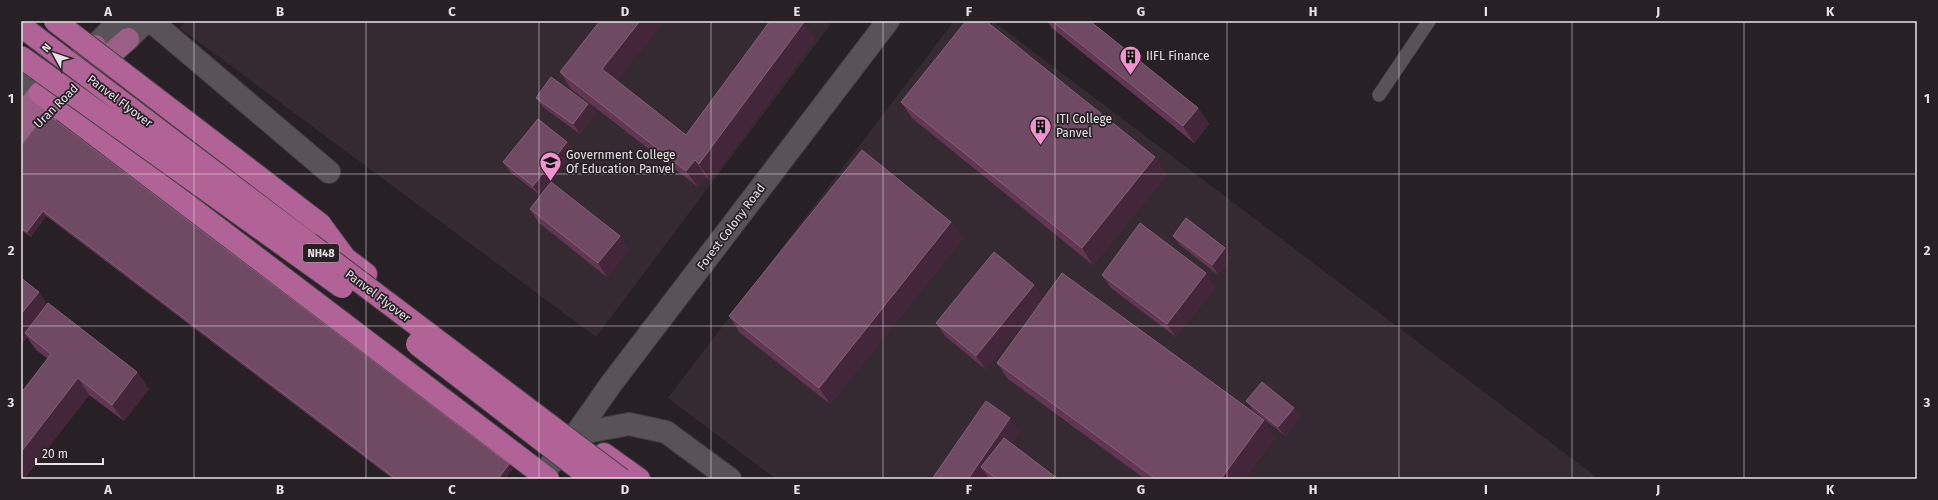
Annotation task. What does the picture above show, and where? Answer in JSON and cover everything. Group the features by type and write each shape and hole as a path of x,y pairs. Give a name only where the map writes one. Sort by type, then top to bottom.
{"highway":[{"path":"55,21 320,224 345,258 576,434 639,479"},
{"name":"Panvel Flyover","path":"21,26 621,479"},
{"name":"Panvel Flyover","path":"21,58 357,298 592,479"},
{"path":"48,99 542,477"}],"main road":[{"name":"Uran Road","path":"21,115 48,99 124,30"},
{"name":"Uran Road","path":"21,143 48,99 94,46"}],"street":[{"path":"62,21 94,46 124,30 146,21"},
{"path":"151,21 329,172"},
{"name":"Forest Colony Road","path":"542,477 888,21"},
{"path":"21,79 48,99"},
{"path":"576,434 629,424 666,432 730,479"}],"lane":[{"path":"1379,95 1429,21"}],"shaded area":[{"name":"Government College Of Education Panvel","path":"186,21 833,21 596,337 180,28"},
{"path":"954,21 993,21 1599,479 776,479 668,398"}],"building":[{"path":"600,21 640,21 602,69 686,135 770,21 804,22 699,164 695,160 686,171 560,72"},
{"name":"ITI College Panvel","path":"966,21 986,21 1155,157 1082,248 901,102"},
{"name":"IIFL Finance","path":"1052,21 1090,21 1198,108 1183,126"},
{"path":"551,77 588,104 573,124 536,98"},
{"path":"46,113 509,464 498,479 396,479 43,211 27,232 21,228 21,146"},
{"path":"538,119 567,142 533,186 503,162"},
{"path":"862,150 951,222 819,388 729,316"},
{"path":"551,182 620,236 598,263 530,209"},
{"path":"1186,218 1225,248 1212,265 1173,236"},
{"path":"1140,223 1206,273 1167,324 1102,275"},
{"path":"994,252 1034,285 976,356 936,323"},
{"path":"1062,273 1264,420 1221,479 1156,479 997,363"},
{"path":"21,278 39,292 21,314"},
{"path":"48,303 137,372 112,405 78,378 21,452 21,393 51,354 25,333"},
{"path":"1262,382 1294,408 1278,427 1246,401"},
{"path":"986,401 1010,418 968,479 932,479"},
{"path":"1004,438 1058,479 997,479 981,467"}],"place":[{"name":"IIFL Finance","path":"1130,76"},
{"name":"ITI College Panvel","path":"1040,146"},
{"name":"Government College Of Education Panvel","path":"550,182"}]}
